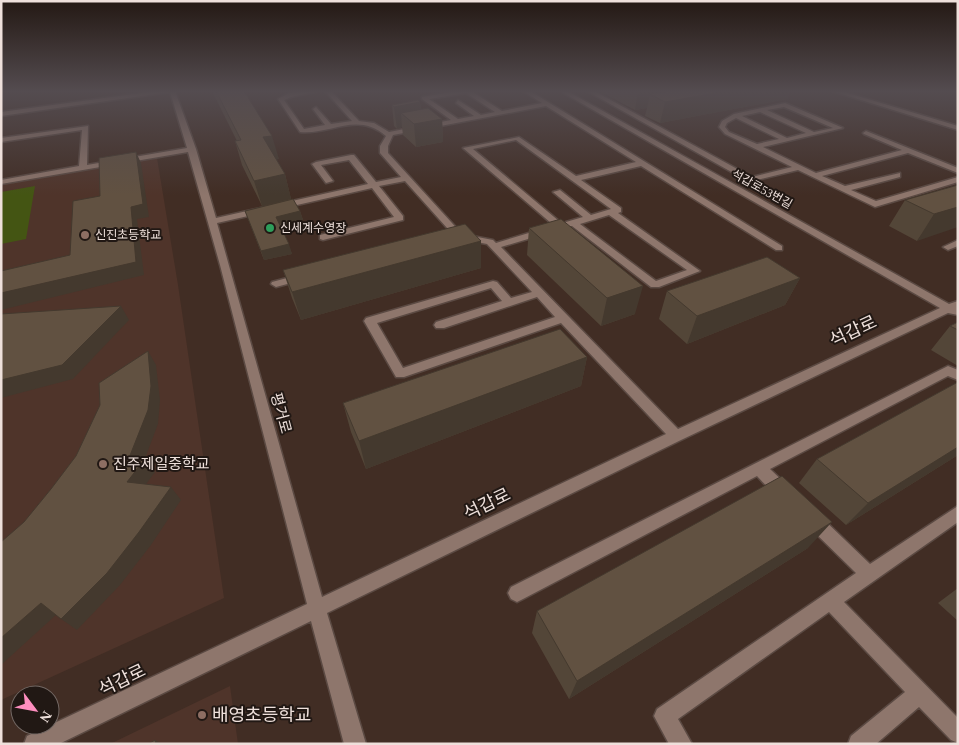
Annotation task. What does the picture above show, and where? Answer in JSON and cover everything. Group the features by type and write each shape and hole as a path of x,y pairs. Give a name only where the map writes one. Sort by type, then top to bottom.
{"street":[{"name":"평거로","path":"184,126 213,221 316,608 355,744"},
{"path":"298,126 302,132 337,126"},
{"path":"376,126 388,134 431,126"},
{"path":"583,126 779,248"},
{"name":"석갑로53번길","path":"624,126 955,309"},
{"path":"654,126 751,179"},
{"path":"722,126 723,130 755,147 875,204 958,179"},
{"path":"737,126 765,145"},
{"path":"758,126 786,140"},
{"path":"795,126 813,134"},
{"path":"755,147 840,128 835,126"},
{"path":"1,140 86,127 83,167"},
{"path":"866,133 958,171"},
{"path":"388,134 390,136 384,146 384,153 454,237 490,242 495,246 676,436"},
{"path":"495,246 561,227 618,210 517,138 467,148 561,227"},
{"path":"1,182 192,149"},
{"path":"815,175 908,151"},
{"path":"323,237 400,218 351,157 316,164 329,182"},
{"path":"575,179 643,163"},
{"path":"729,185 798,168"},
{"path":"844,189 897,175"},
{"path":"213,221 406,178"},
{"path":"557,192 590,218"},
{"path":"574,223 655,285 695,271 611,212"},
{"path":"948,247 958,243"},
{"path":"276,284 315,274"},
{"path":"509,303 493,284 370,321 400,374 563,318"},
{"path":"440,325 539,293"},
{"name":"석갑로","path":"35,744 676,436 955,309"},
{"path":"517,593 948,370 958,376"},
{"path":"758,468 869,574"},
{"path":"682,744 664,716 958,513"},
{"path":"831,601 958,733"},
{"path":"859,744 919,693"}],"shaded area":[{"name":"진주제일중학교","path":"157,158 178,285 224,598 34,685 10,685 10,696 1,700 1,185"},
{"name":"배영초등학교","path":"230,686 238,744 110,744"}],"green space":[{"path":"35,186 26,239 1,244 1,192"}],"building":[{"path":"234,126 266,126 272,136 263,137 285,174 254,181 235,141 241,140"},
{"path":"136,152 143,204 131,207 136,262 1,293 1,271 70,255 73,201 100,196 99,158"},
{"path":"958,185 958,207 934,214 905,200"},
{"path":"293,199 300,211 276,217 289,244 261,251 245,211"},
{"path":"561,219 643,286 607,298 529,228"},
{"path":"465,224 481,241 292,292 283,270"},
{"path":"767,257 800,278 697,316 667,291"},
{"path":"121,306 62,365 1,380 1,314"},
{"path":"958,322 958,330 950,326"},
{"path":"560,329 587,357 359,441 343,403"},
{"path":"148,351 151,386 148,410 129,458 145,459 127,482 171,487 107,573 61,619 41,603 1,638 1,542 24,522 76,456 100,405 99,383"},
{"path":"958,382 958,447 868,503 817,459"},
{"path":"782,476 832,522 577,681 537,611"},
{"path":"155,740 156,744 148,744"}],"place":[{"name":"신세계수영장","path":"270,228"},
{"name":"신진초등학교","path":"85,235"},
{"name":"진주제일중학교","path":"103,464"},
{"name":"배영초등학교","path":"202,715"}]}
